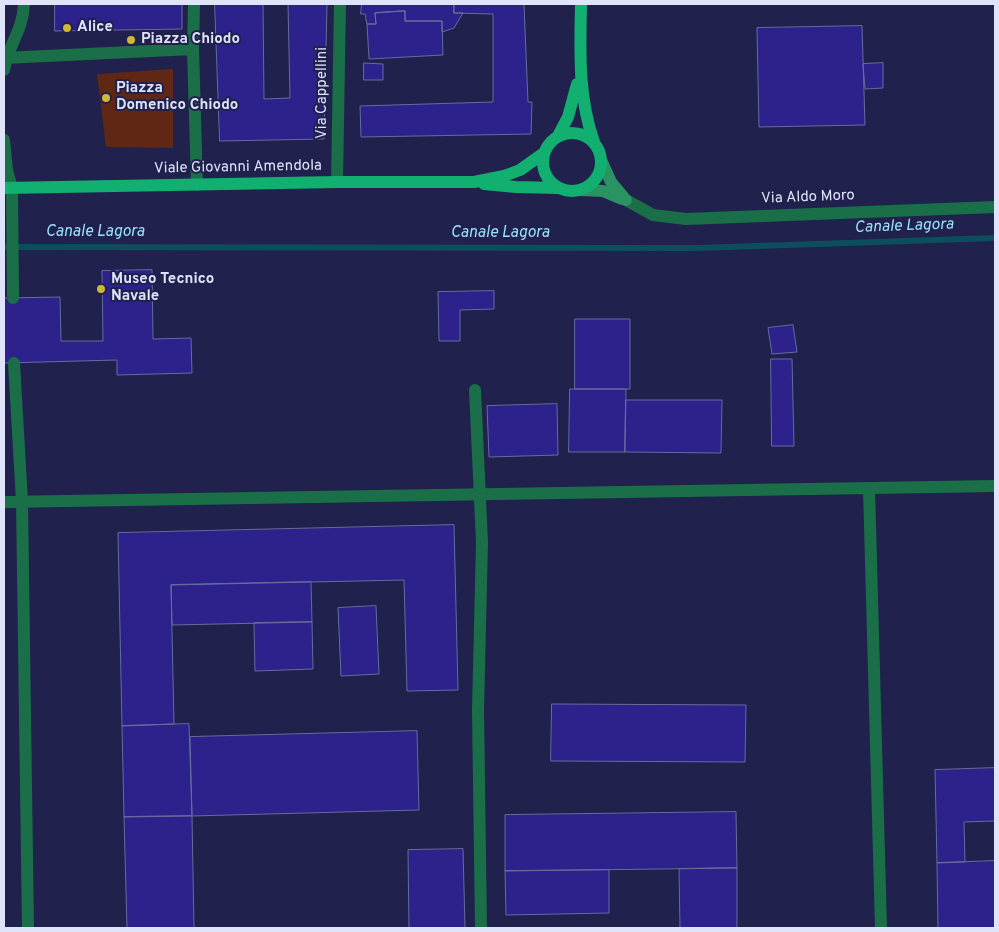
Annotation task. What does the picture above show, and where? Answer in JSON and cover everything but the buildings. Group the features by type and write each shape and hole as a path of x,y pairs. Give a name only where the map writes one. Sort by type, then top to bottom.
{"main road":[{"path":"580,69 574,99 558,136 544,153 544,169 551,183 565,191 582,190 596,178 601,160 584,105 580,69 581,4"},
{"path":"558,136 577,134 586,136 594,142"},
{"name":"Viale Giovanni Amendola","path":"474,182 504,176 520,170 544,153"},
{"name":"Viale Giovanni Amendola","path":"8,188 337,182 474,182 516,187 558,188"}],"street":[{"path":"24,4 24,20 4,62 193,49"},
{"path":"194,4 193,49 197,185"},
{"name":"Via Cappellini","path":"337,182 340,4"},
{"path":"4,140 13,225 13,298"},
{"name":"Via Aldo Moro","path":"601,160 611,182 626,200"},
{"name":"Via Aldo Moro","path":"582,190 603,190 653,215 686,219 995,206"},
{"path":"14,363 22,501 28,928"},
{"path":"475,390 482,542 478,710 481,928"},
{"path":"4,502 995,486"},
{"path":"869,488 881,928"}],"shaded area":[{"path":"173,69 173,148 106,147 97,74"}],"waterway":[{"name":"Canale Lagora","path":"4,247 698,248 995,238"}],"place":[{"name":"Alice","path":"67,28"},
{"name":"Piazza Chiodo","path":"131,40"},
{"name":"Piazza Domenico Chiodo","path":"106,98"},
{"name":"Museo Tecnico Navale","path":"101,289"}]}
